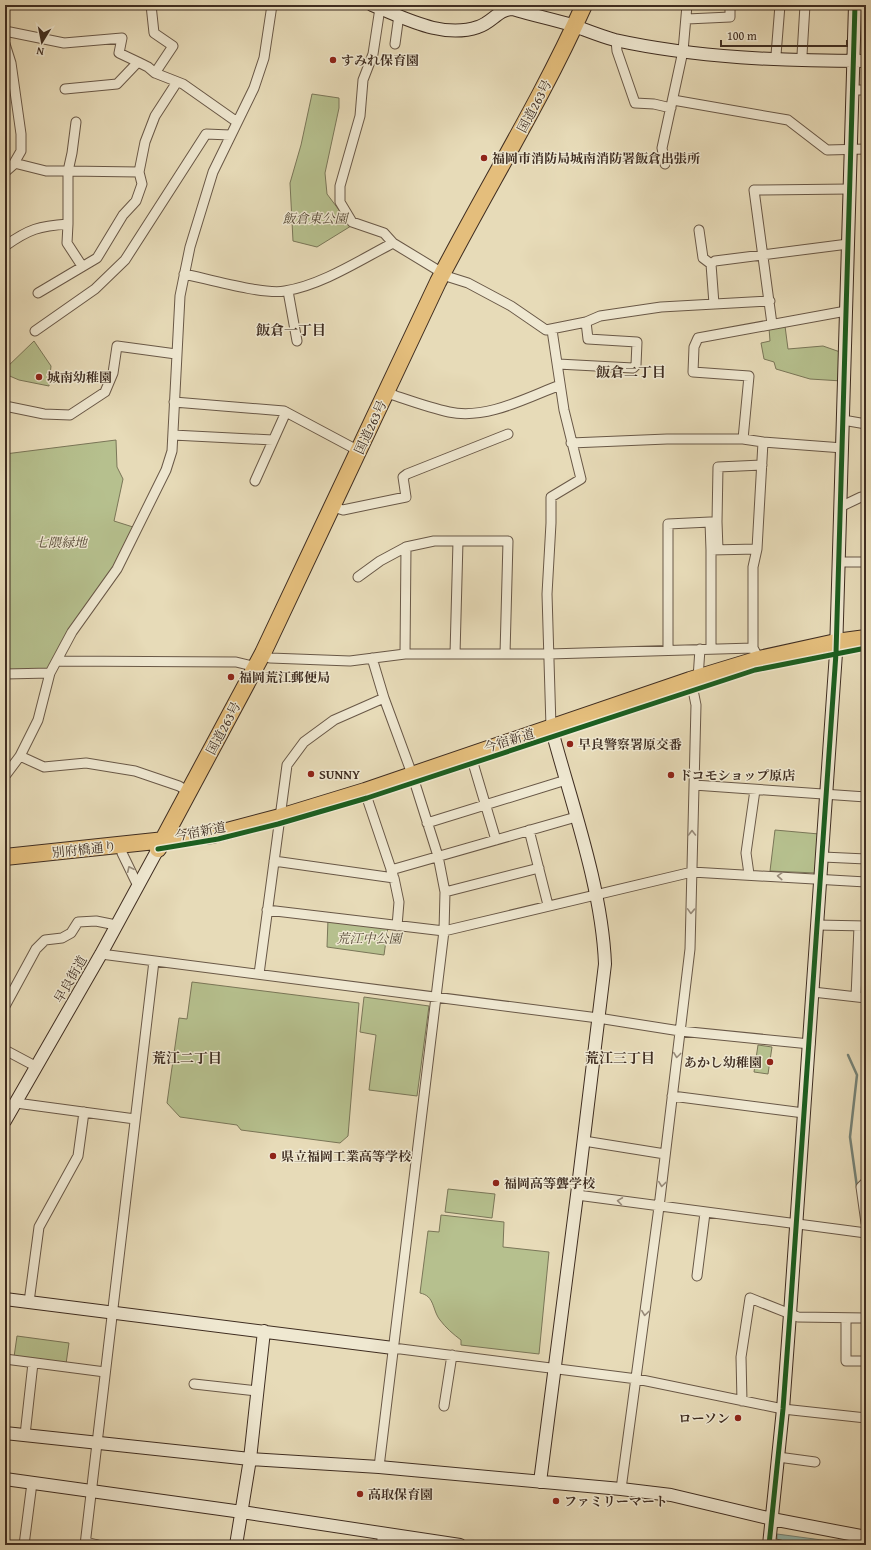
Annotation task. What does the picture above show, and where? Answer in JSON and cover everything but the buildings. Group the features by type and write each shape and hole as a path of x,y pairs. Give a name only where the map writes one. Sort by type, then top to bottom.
{"highway":[{"name":"国道263号","path":"160,845 190,792 259,660 460,238 542,93 584,5"},
{"name":"今宿新道","path":"160,845 218,839 412,778 696,684 756,670 866,638"},
{"name":"今宿新道","path":"696,684 756,653 836,647 866,648"},
{"name":"今宿新道","path":"279,821 367,798 412,778 473,763 553,732"},
{"name":"別府橋通り","path":"5,866 122,853 160,845"},
{"name":"別府橋通り","path":"5,857 160,845"}],"street":[{"path":"150,5 154,33 173,46 155,73"},
{"path":"5,776 20,756 38,720 50,673 76,626 117,569 166,470 172,451 180,296 190,247 213,172 254,88 264,58 272,5"},
{"path":"665,164 662,148 683,48 687,19 687,5"},
{"path":"687,19 730,17 730,5"},
{"path":"776,55 780,5"},
{"path":"802,55 805,5"},
{"path":"772,1544 772,1518 783,1409 810,1044 819,878 823,857 836,647 851,150 854,90 858,57 855,5"},
{"path":"386,9 436,29 463,31 482,26 504,7 574,26 683,48 776,55 858,57 866,60"},
{"path":"386,9 395,44"},
{"path":"386,9 373,54 363,80 360,116 340,186 340,202 352,222 384,233 393,244 442,274 479,289 511,306 546,330 586,322 600,316 661,307 770,301"},
{"path":"574,26 589,33 616,40 776,60 858,57"},
{"path":"5,31 64,43 122,38 119,53 148,67 155,73 177,82 238,122"},
{"path":"616,40 617,51 635,103 672,104 788,120 827,150 866,149"},
{"path":"5,44 12,63 21,134 21,151 14,163 5,172"},
{"path":"65,89 117,84 138,62"},
{"path":"38,293 97,258 123,215 136,201 142,184 138,172 145,142 155,116 177,82"},
{"path":"854,90 866,90"},
{"path":"76,122 68,171 68,243 82,266"},
{"path":"35,332 95,289 125,260 206,134 230,135"},
{"path":"14,163 46,171 138,172"},
{"path":"772,324 754,190 850,189"},
{"path":"5,246 31,230 45,226 68,224"},
{"path":"699,230 703,258 712,264"},
{"path":"184,274 267,291 288,291 314,284 393,244"},
{"path":"712,264 715,262 848,244"},
{"path":"712,264 714,304"},
{"path":"288,291 298,341"},
{"path":"743,439 749,376 693,372 694,347 698,338 846,311"},
{"path":"558,364 633,368 636,365 637,342 588,339 586,322"},
{"path":"540,1482 578,1195 605,964 604,938 596,894 553,732 547,594 551,497 580,480 560,385 552,330"},
{"path":"5,406 44,414 70,415 105,392 113,373 117,346 176,354"},
{"path":"386,391 393,395 450,412 472,413 494,410 560,385"},
{"path":"174,402 286,412 358,450"},
{"path":"255,482 286,412"},
{"path":"843,420 866,424"},
{"path":"173,434 273,440"},
{"path":"333,506 343,510 406,497 403,477 407,474 508,434"},
{"path":"571,443 667,439 743,439 842,448"},
{"path":"57,660 236,662 270,658 350,661 405,654 549,654 700,649 756,653 753,567 757,548 763,442"},
{"path":"711,649 714,522 718,466 762,465"},
{"path":"840,507 861,497 866,497"},
{"path":"668,650 668,524 714,522"},
{"path":"358,577 380,561 406,547 434,541 508,541 505,654"},
{"path":"455,654 458,541"},
{"path":"405,654 406,547"},
{"path":"714,550 757,548"},
{"path":"839,562 866,562"},
{"path":"622,1489 659,1206 690,949 696,684 700,649"},
{"path":"372,658 384,698 438,856 445,892 444,931 437,997 379,1467"},
{"path":"5,674 50,673"},
{"path":"259,974 287,765 304,742 334,720 384,698"},
{"path":"20,756 44,767 86,763 135,771 179,786 190,792"},
{"path":"473,763 496,840"},
{"path":"427,823 566,780"},
{"path":"694,785 866,798"},
{"path":"749,874 746,853 754,790"},
{"path":"367,798 392,874 399,902 397,926"},
{"path":"274,861 392,874 438,856 576,817"},
{"path":"529,830 548,905"},
{"name":"早良街道","path":"5,1121 101,954 160,845"},
{"path":"122,853 138,886"},
{"path":"823,857 866,860"},
{"path":"445,892 539,868"},
{"path":"267,910 444,931 548,905 692,872 819,878 866,882"},
{"path":"5,1006 36,949 45,940 62,938 70,933 78,922 96,920 116,925"},
{"path":"817,925 862,926 856,997"},
{"path":"101,954 598,1018 680,1031 810,1044"},
{"path":"98,1545 85,1543 154,961"},
{"path":"813,992 866,998"},
{"path":"5,1050 37,1067"},
{"path":"672,1096 804,1113"},
{"path":"16,1103 135,1119"},
{"path":"29,1302 39,1227 78,1156 84,1112"},
{"path":"584,1141 665,1154"},
{"path":"866,1182 861,1187 866,1223"},
{"path":"578,1195 705,1213 866,1233"},
{"path":"697,1276 705,1213"},
{"path":"742,1401 740,1357 750,1298 798,1317 866,1318"},
{"path":"5,1299 637,1379 783,1409 866,1418"},
{"path":"846,1318 846,1361 862,1361"},
{"path":"236,1545 250,1459 264,1331"},
{"path":"444,1406 452,1355"},
{"path":"5,1359 105,1372"},
{"path":"25,1435 33,1363"},
{"path":"194,1384 257,1391"},
{"path":"5,1433 250,1459 379,1467 622,1489 671,1495 772,1518 866,1537"},
{"path":"778,1457 815,1462"},
{"path":"5,1479 242,1512 382,1539 460,1545"},
{"path":"24,1545 32,1483"}],"green space":[{"name":"飯倉東公園","path":"312,94 339,98 339,108 325,173 327,194 351,226 317,247 293,241 290,183 301,145"},
{"path":"785,326 788,349 823,346 843,353 842,381 810,379 776,369 774,362 764,359 761,343 770,341 769,328"},
{"path":"34,341 51,366 49,386 19,380 5,374 5,369"},
{"name":"七隈緑地","path":"116,440 117,467 123,479 114,521 133,527 114,565 49,670 5,670 5,454"},
{"path":"775,830 819,834 816,873 770,871"},
{"name":"荒江中公園","path":"328,919 388,926 384,955 327,947"},
{"path":"192,982 359,1003 348,1136 340,1143 241,1130 237,1125 180,1117 167,1103 179,1018 187,1019"},
{"path":"364,997 429,1006 417,1096 369,1090 376,1035 360,1032"},
{"path":"758,1045 772,1047 768,1074 754,1072"},
{"path":"448,1189 495,1194 492,1218 445,1212"},
{"path":"441,1215 504,1222 503,1247 549,1252 539,1354 461,1345 461,1340 445,1326 437,1316 431,1300 420,1293 428,1231 439,1232"},
{"path":"17,1336 69,1343 66,1364 14,1357"}],"water":[{"path":"777,1534 859,1545 805,1545 777,1540"}],"waterway":[{"path":"848,1055 857,1075 850,1137 857,1187"},
{"path":"864,1240 866,1259"}],"cycle path":[{"path":"769,1545 783,1409 836,653 855,5"},
{"path":"158,849 218,839 278,824 367,798 755,670 866,648"}],"place":[{"name":"すみれ保育園","path":"333,60"},
{"name":"福岡市消防局城南消防署飯倉出張所","path":"484,158"},
{"name":"城南幼稚園","path":"39,377"},
{"name":"福岡荒江郵便局","path":"231,677"},
{"name":"早良警察署原交番","path":"570,744"},
{"name":"SUNNY","path":"311,774"},
{"name":"ドコモショップ原店","path":"671,775"},
{"name":"あかし幼稚園","path":"770,1062"},
{"name":"県立福岡工業高等学校","path":"273,1156"},
{"name":"福岡高等聾学校","path":"496,1183"},
{"name":"ローソン","path":"738,1418"},
{"name":"高取保育園","path":"360,1494"},
{"name":"ファミリーマート","path":"556,1501"}],"district":[{"name":"飯倉一丁目","path":"291,330"},
{"name":"飯倉二丁目","path":"631,372"},
{"name":"荒江二丁目","path":"187,1058"},
{"name":"荒江三丁目","path":"620,1058"}]}
